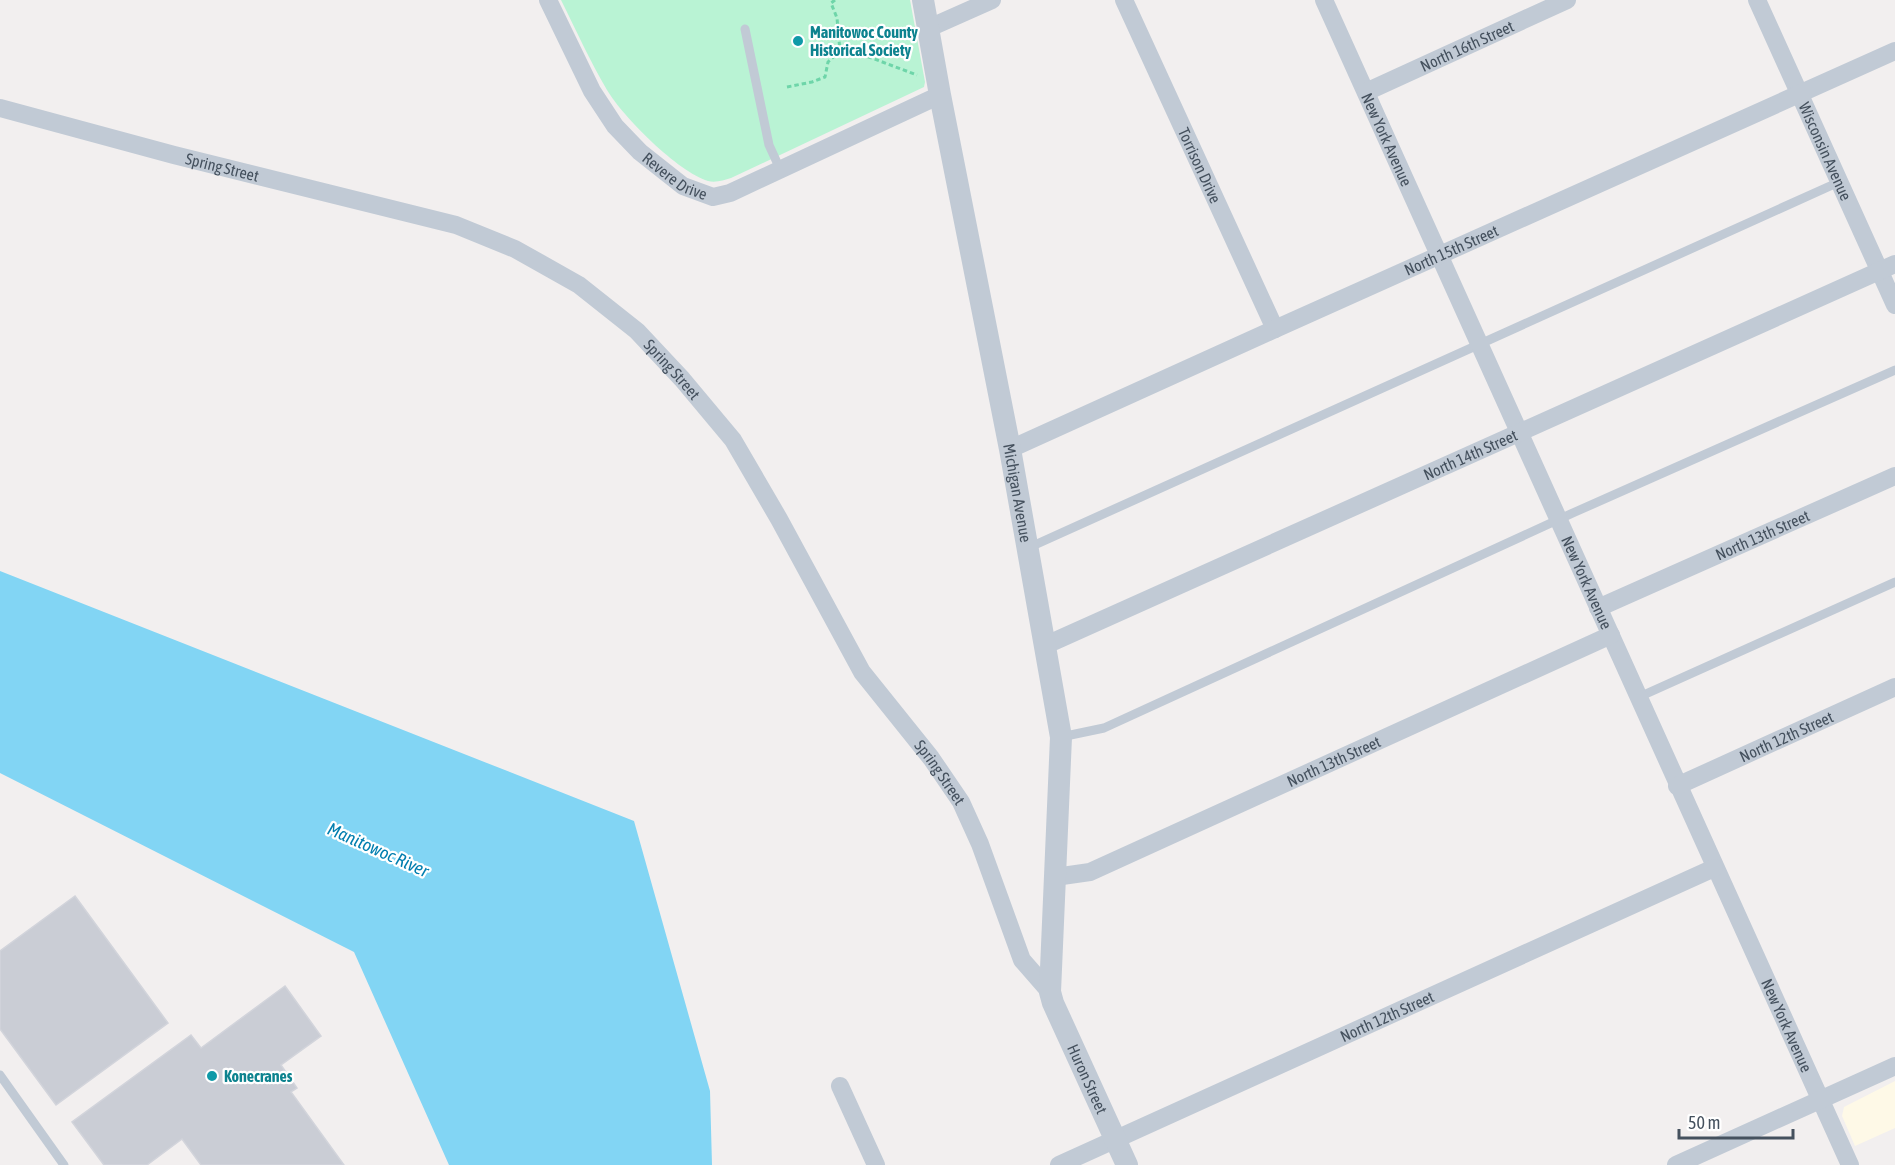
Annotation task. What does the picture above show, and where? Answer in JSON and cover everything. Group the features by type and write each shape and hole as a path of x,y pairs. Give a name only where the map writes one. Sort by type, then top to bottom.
{"street":[{"name":"Revere Drive","path":"548,0 603,110 640,152 683,186 713,198 730,193 940,95"},
{"name":"Michigan Avenue","path":"923,0 1010,449 1062,737 1050,992"},
{"path":"929,28 992,0"},
{"name":"Torrison Drive","path":"1124,0 1275,329"},
{"name":"New York Avenue","path":"1324,0 1850,1165"},
{"name":"North 16th Street","path":"1366,92 1567,0"},
{"name":"Wisconsin Avenue","path":"1757,0 1839,182 1887,267 1895,304"},
{"name":"North 15th Street","path":"1010,449 1895,51"},
{"name":"Spring Street","path":"0,108 456,225 515,249 579,285 637,331 682,379 733,440 779,519 861,672 931,758 961,802 980,844 1022,960 1050,992"},
{"name":"North 14th Street","path":"1046,645 1887,267"},
{"name":"North 13th Street","path":"1598,608 1895,476"},
{"name":"North 13th Street","path":"1055,877 1090,872 1611,635"},
{"name":"North 12th Street","path":"1677,786 1895,687"},
{"name":"North 12th Street","path":"1059,1165 1714,868"},
{"name":"Huron Street","path":"1050,992 1127,1165"},
{"path":"1676,1165 1895,1066"},
{"path":"840,1086 876,1165"}],"lane":[{"path":"745,29 769,145 780,169"},
{"path":"1028,548 1839,182"},
{"path":"1062,737 1104,728 1895,369"},
{"path":"1639,697 1895,582"},
{"path":"0,1076 64,1165"}],"path":[{"path":"835,0 831,3 837,18 840,51"},
{"path":"840,51 869,57 917,75"},
{"path":"787,87 825,77 828,62 840,51"}],"shaded area":[{"path":"1895,1081 1895,1128 1855,1146 1842,1116 1844,1107"}],"green space":[{"path":"561,0 910,0 924,87 731,178 708,181 696,176 667,155 625,114 607,90"}],"water":[{"name":"Manitowoc River","path":"0,571 634,821 710,1091 712,1165 449,1165 354,952 0,773"}],"building":[{"path":"75,896 168,1023 56,1105 0,1029 0,951"},
{"name":"Konecranes","path":"285,986 321,1036 281,1065 297,1088 291,1092 344,1165 201,1165 182,1139 147,1165 104,1165 72,1122 191,1035 201,1048"}],"place":[{"name":"Manitowoc County Historical Society","path":"798,41"},
{"name":"Konecranes","path":"212,1076"}]}
